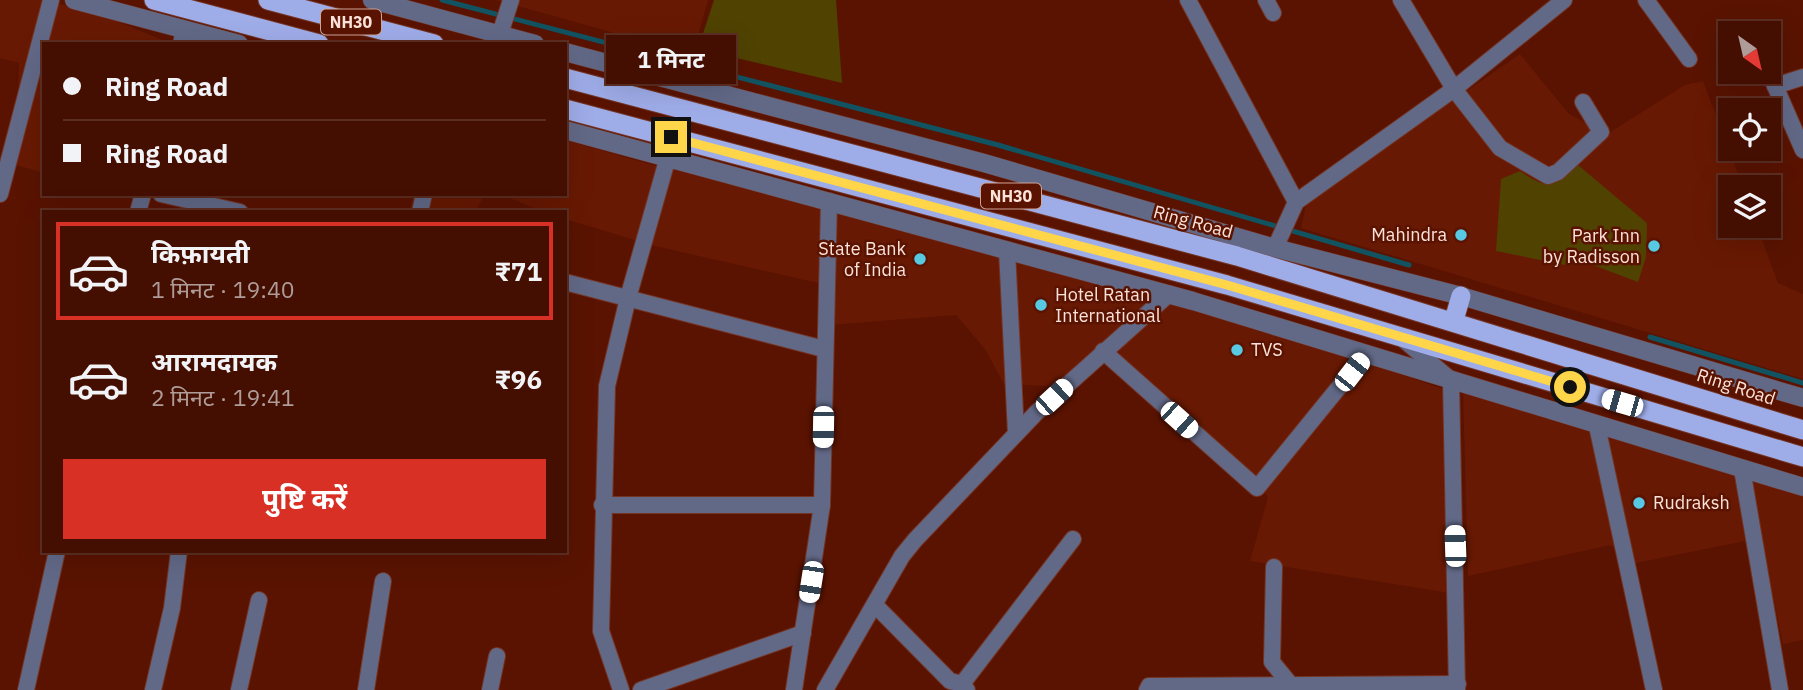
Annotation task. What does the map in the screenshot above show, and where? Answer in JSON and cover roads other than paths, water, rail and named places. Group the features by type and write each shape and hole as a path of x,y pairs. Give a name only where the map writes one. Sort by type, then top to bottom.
{"highway":[{"name":"NH30","path":"154,0 312,42"},
{"name":"NH30","path":"268,0 318,6 428,42"},
{"name":"Ring Road","path":"567,79 1237,256 1454,320 1803,430"},
{"name":"NH30","path":"567,110 1227,285 1803,457"},
{"path":"1454,320 1461,296"}],"street":[{"path":"0,194 51,0"},
{"path":"74,0 182,36 225,42"},
{"path":"372,0 501,30 530,42"},
{"path":"1188,0 1296,202"},
{"path":"1401,0 1454,89 1500,148 1548,176 1558,172 1601,132 1583,102"},
{"path":"1277,241 1296,202 1454,89 1564,0"},
{"path":"1646,0 1689,59"},
{"path":"501,30 510,3"},
{"path":"567,53 1277,241 1803,398"},
{"path":"1782,78 1803,77"},
{"path":"1774,84 1803,150"},
{"path":"567,131 1169,294 1803,487"},
{"path":"621,690 601,631 607,386 628,298 668,157"},
{"path":"170,196 231,210"},
{"path":"794,690 822,505 829,201"},
{"path":"1007,250 1016,433"},
{"path":"567,283 824,349"},
{"path":"825,690 902,556 915,540 1016,433 1103,351 1169,294"},
{"path":"1147,690 1149,686 1172,689 1457,687 1451,380 1400,337"},
{"path":"1103,351 1257,488 1366,354"},
{"path":"1597,426 1654,690"},
{"path":"1742,469 1780,690"},
{"path":"602,505 822,505"},
{"path":"875,605 950,681 965,687 1073,539"},
{"path":"26,690 57,553"},
{"path":"153,690 172,608 179,553"},
{"path":"1274,567 1272,662 1295,688"},
{"path":"366,690 383,582"},
{"path":"239,690 259,600"},
{"path":"640,690 803,633"},
{"path":"490,690 497,656"}],"waterway":[{"path":"442,0 998,145 1409,265"},
{"path":"1650,337 1803,383"}],"place":[{"name":"Mahindra","path":"1461,235"},
{"name":"Park Inn by Radisson","path":"1654,246"},
{"name":"State Bank of India","path":"920,259"},
{"name":"Hotel Ratan International","path":"1041,305"},
{"name":"TVS","path":"1237,350"},
{"name":"Rudraksh","path":"1639,503"}]}
